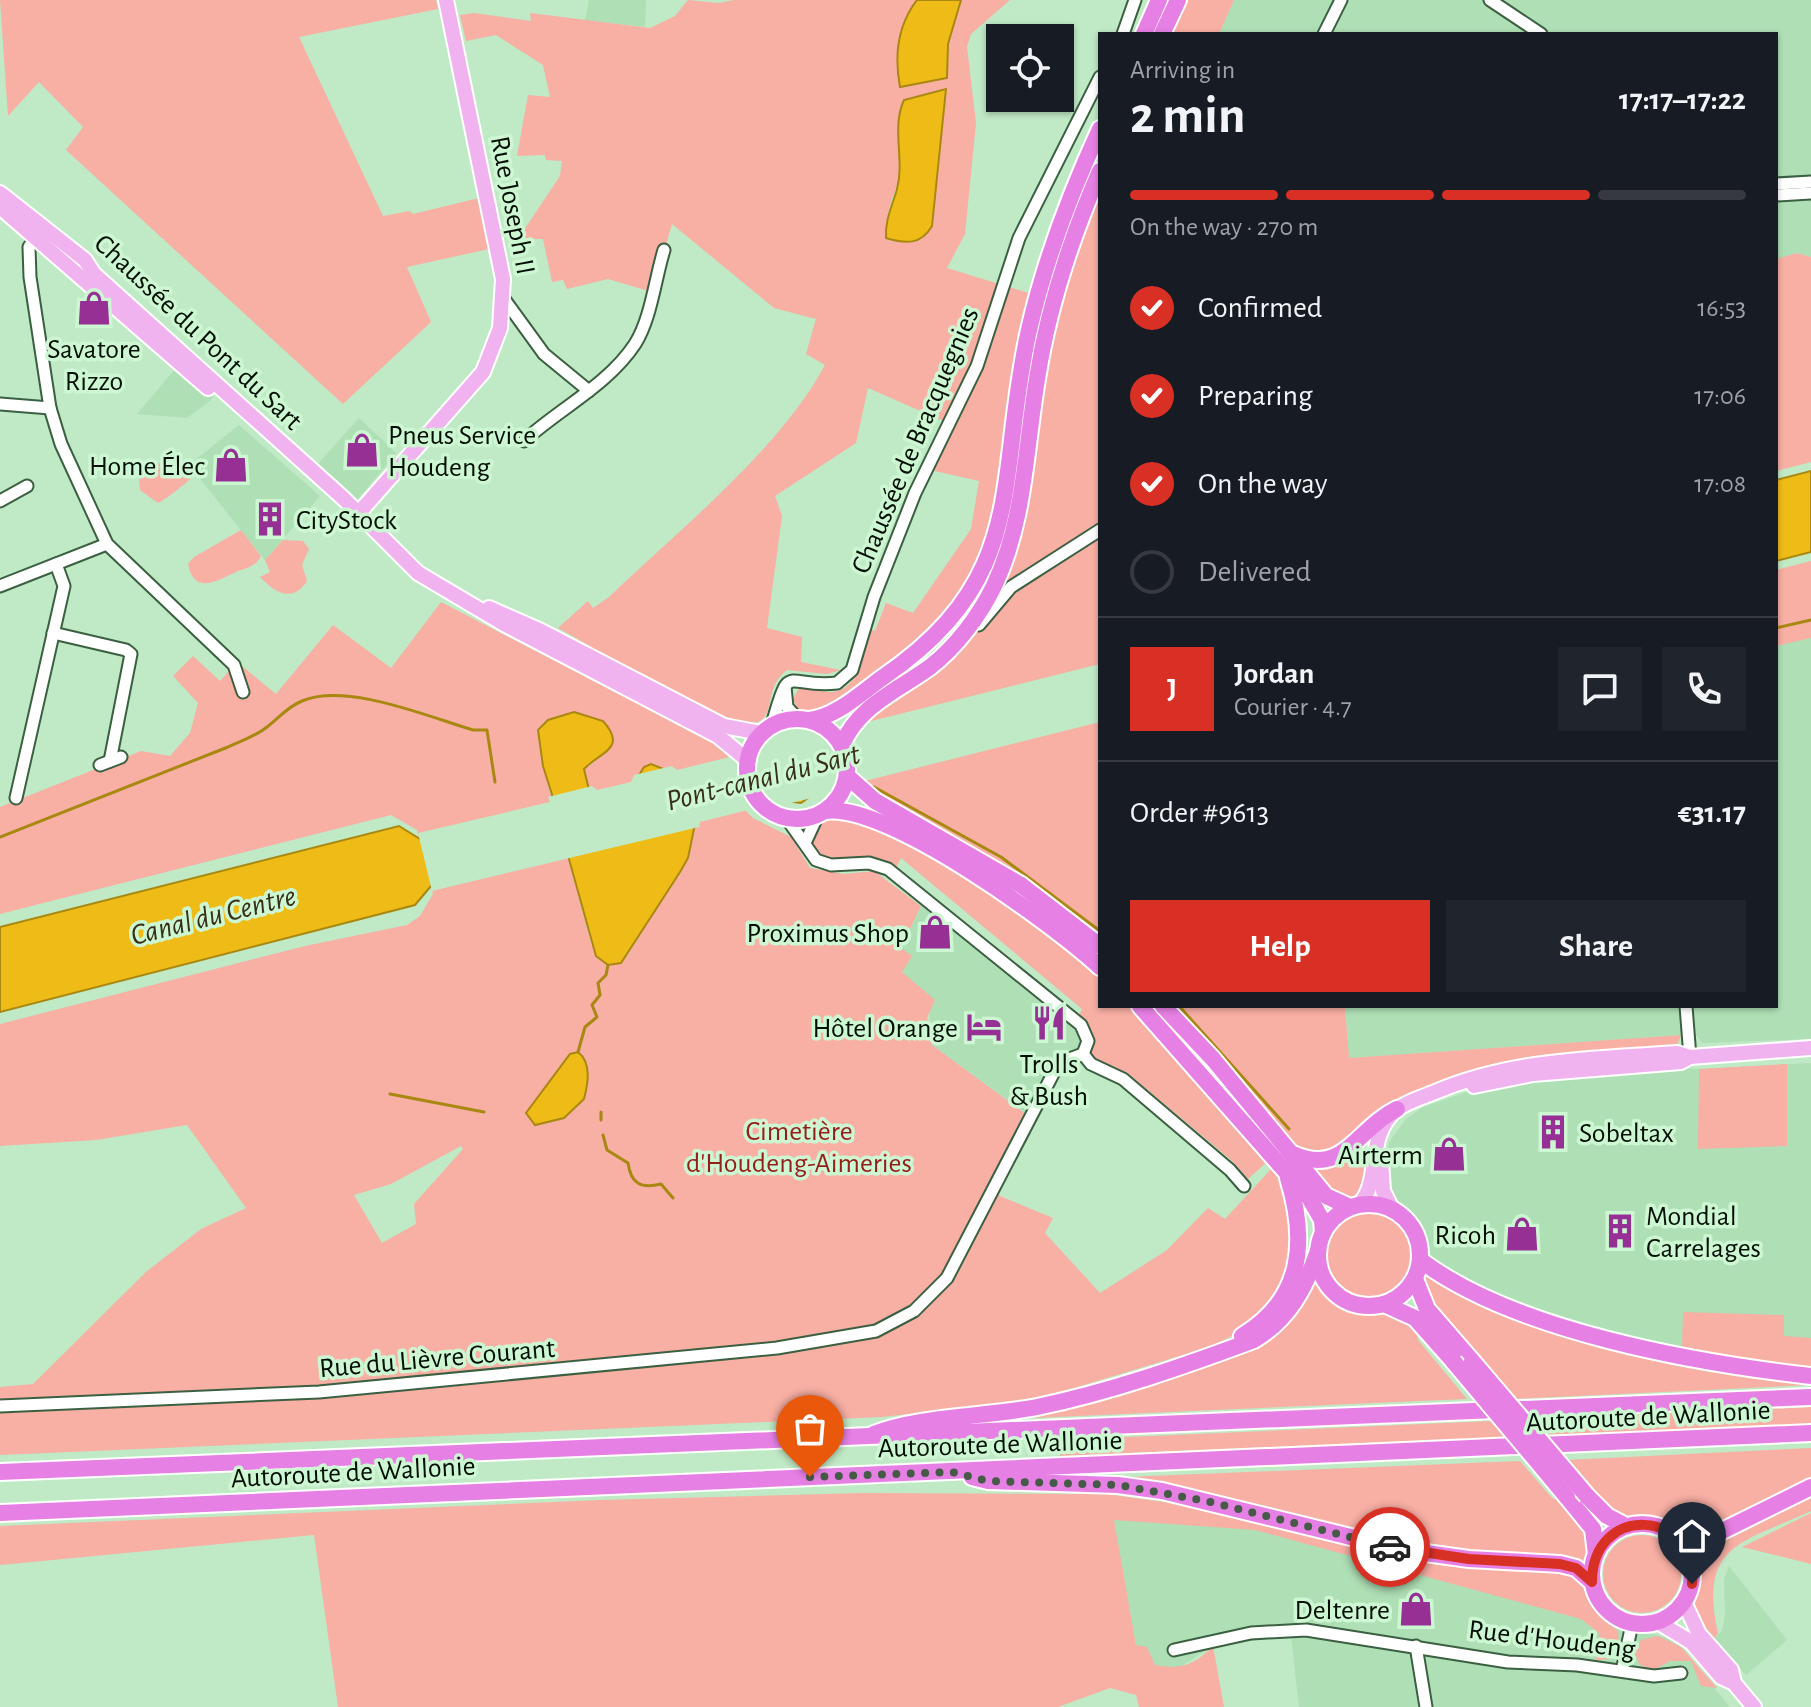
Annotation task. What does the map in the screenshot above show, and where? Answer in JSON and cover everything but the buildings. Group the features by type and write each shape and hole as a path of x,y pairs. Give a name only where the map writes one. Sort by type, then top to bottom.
{"highway":[{"path":"1145,32 1159,0"},
{"path":"1163,32 1178,0"},
{"path":"1098,134 1057,233 1029,328 1003,508 983,571 951,620 912,657 828,715 767,729 747,760 747,779 755,797 768,811 787,819 822,813 857,813 926,847 1012,899 1098,965"},
{"path":"822,813 840,796 847,776 842,745 848,728 860,714 942,657 987,599 1012,542 1044,340 1074,237 1098,176"},
{"path":"803,719 831,732 842,745"},
{"path":"847,776 875,801 1021,885 1098,944"},
{"path":"1142,1008 1326,1196 1354,1206 1392,1209 1412,1226 1419,1242 1420,1260 1415,1279 1402,1295 1384,1304 1359,1305 1337,1295 1322,1275 1318,1251"},
{"path":"1165,1008 1289,1161 1317,1209 1323,1233"},
{"path":"1289,1161 1334,1159 1373,1124 1397,1109"},
{"path":"1207,1356 1263,1321 1291,1282 1301,1235 1289,1161"},
{"path":"863,1438 895,1426 976,1417 1056,1402 1254,1340 1269,1331 1302,1291 1323,1233 1334,1217 1354,1206"},
{"path":"1420,1260 1487,1296 1600,1337 1700,1361 1811,1376"},
{"path":"1415,1279 1427,1309 1587,1496 1607,1516 1626,1526"},
{"path":"1384,1304 1415,1318 1593,1529 1596,1554 1592,1582 1595,1594 1610,1613 1632,1624 1658,1622 1684,1602 1692,1584 1691,1564 1681,1543 1672,1534 1650,1525 1626,1526 1609,1536 1596,1554"},
{"name":"Autoroute de Wallonie","path":"0,1472 1811,1397"},
{"name":"Autoroute de Wallonie","path":"0,1513 1811,1433"},
{"path":"952,1472 988,1481 1104,1484 1162,1491 1404,1550 1469,1559 1560,1564 1576,1568 1592,1582"},
{"path":"1691,1564 1714,1535 1811,1487"}],"main road":[{"name":"Rue Joseph II","path":"357,515 483,372 498,340 504,299 446,0"},
{"name":"Chaussée du Pont du Sart","path":"0,193 40,232"},
{"name":"Chaussée du Pont du Sart","path":"0,207 85,260 94,274 332,487 418,573 718,736 747,760"},
{"name":"Chaussée du Pont du Sart","path":"470,602 507,614 724,726 767,729"},
{"path":"1392,1209 1380,1177 1384,1143 1399,1119 1420,1105 1470,1087 1533,1074 1543,1068 1811,1048"},
{"path":"1354,1206 1369,1190 1380,1131 1397,1109 1452,1085 1513,1067 1677,1053 1690,1057"},
{"name":"Rue d'Houdeng","path":"1684,1602 1699,1634 1731,1670 1734,1683"},
{"name":"Rue d'Houdeng","path":"1658,1622 1681,1634 1721,1677 1734,1683 1754,1707"}],"street":[{"path":"1124,32 1135,0"},
{"path":"1325,32 1341,0"},
{"path":"1490,0 1535,32"},
{"name":"Chaussée de Bracquegnies","path":"785,687 797,679 837,683 852,670 874,597 915,493 987,342 1019,238 1098,81"},
{"path":"1778,184 1811,182"},
{"path":"1778,195 1811,193"},
{"path":"40,232 29,247 30,277 50,408 61,444 107,544 234,665 243,692"},
{"path":"524,441 553,415 589,391 635,344 664,250"},
{"path":"504,299 544,354 589,391"},
{"path":"0,404 50,408"},
{"path":"0,501 27,486"},
{"path":"942,657 981,622 1011,587 1098,531"},
{"path":"0,586 107,544"},
{"path":"16,798 64,586 56,564"},
{"path":"53,633 126,650 131,654 132,663 110,761"},
{"path":"785,687 787,707 803,719"},
{"path":"767,729 777,698 785,687"},
{"path":"19,783 34,786"},
{"path":"805,843 822,813"},
{"path":"787,819 813,857 825,864 869,863 888,869 1075,1019 1088,1035 1083,1054 1091,1064 1123,1079 1230,1170 1244,1186"},
{"path":"1686,1008 1690,1057"},
{"name":"Rue du Lièvre Courant","path":"0,1406 319,1392 777,1348 876,1331 900,1320 940,1288 1054,1072 1064,1061 1083,1054"},
{"path":"1622,1671 1632,1624"},
{"name":"Rue d'Houdeng","path":"1174,1650 1212,1639 1290,1630 1416,1646 1508,1662 1654,1676 1681,1673"},
{"path":"1416,1646 1426,1707"}],"shaded area":[{"path":"589,0 646,0 645,27 585,20"},
{"path":"1234,0 1811,0 1811,257 1797,253 1778,258 1778,32 1220,32"},
{"path":"177,367 213,397 211,400 187,418 137,414"},
{"path":"359,418 396,453 358,499 317,465"},
{"path":"239,425 320,496 265,560 189,465"},
{"path":"1811,566 1811,1039 1702,1043 1697,1036 1681,1035 1349,1058 1345,1008 1778,1008 1778,574"},
{"path":"923,903 1075,1026 1082,1036 1080,1050 1028,1115 932,1045 929,1011 901,973 901,948"},
{"path":"1811,1063 1811,1370 1752,1365 1569,1323 1505,1297 1429,1259 1421,1229 1395,1202 1385,1180 1389,1142 1406,1119 1423,1107 1470,1091 1498,1084 1670,1067 1699,1069"},
{"path":"1155,1500 1199,1507 1386,1554 1582,1583 1598,1614 1613,1626 1665,1637 1678,1644 1730,1707 1299,1707 1291,1636 1213,1646 1136,1695 1136,1645 1113,1520"},
{"path":"1729,1566 1787,1640 1746,1675 1714,1639 1722,1630 1725,1616 1724,1579"}],"green space":[{"path":"0,0 436,0 438,9 299,37 383,216 410,211 413,214 479,198 489,249 407,267 431,322 343,404 66,150 83,127 39,82 8,116"},
{"path":"688,0 718,3 734,0 917,0 906,20 897,52 901,86 947,78 948,44 961,0 1010,0 971,34 967,47 976,123 965,234 947,268 1032,294 996,516 990,535 964,590 913,646 838,702 816,711 799,711 793,699 799,688 831,692 849,685 858,668 867,628 875,631 886,603 913,613 971,529 979,481 926,469 948,423 868,388 856,443 775,496 782,516 767,628 802,637 801,662 841,670 827,674 787,670 775,684 765,717 760,721 744,722 720,715 660,686 558,628 588,601 593,608 609,597 726,487 782,427 825,365 806,354 816,319 774,308 672,224 652,292 608,279 567,289 563,280 552,282 543,239 518,239 560,176 562,161 546,160 545,155 517,156 528,95 550,97 543,65 496,35 466,41 460,15 474,13 531,21 530,13 650,28 675,16","holes":["946,90 937,158 886,238 887,220 898,182"]},
{"path":"1188,0 1234,0 1220,32 1173,32"},
{"path":"1098,200 1098,526 992,603 1021,534 1055,325 1078,250"},
{"path":"1797,253 1811,257 1811,462 1778,470 1778,258"},
{"path":"164,460 178,466 189,465 195,474 158,503 140,490 139,478"},
{"path":"241,530 261,556 256,563 214,582 195,580 188,564 194,557"},
{"path":"1098,536 1098,937 986,859 866,790 851,745 872,717 942,669 967,645 997,606 1032,575 1073,555"},
{"path":"283,540 303,541 309,549 302,565 307,581 302,588 290,594 278,591 260,577 270,572 265,560"},
{"path":"1811,561 1811,638 1778,646 1778,569"},
{"name":"Cimetière d'Houdeng-Aimeries","path":"441,602 727,750 741,806 753,818 791,837 810,868 844,874 874,871 921,906 901,948 912,956 902,972 935,1000 927,1018 937,1038 932,1045 1030,1117 996,1189 1000,1196 1053,1218 1045,1233 1100,1293 1167,1250 1208,1208 1225,1219 1273,1167 1285,1186 1296,1243 1275,1300 1234,1335 1209,1347 1035,1400 882,1417 0,1455 0,1387 33,1384 146,1272 201,1229 246,1208 187,1125 96,1140 0,1146 0,1024 305,946 407,925 420,916 433,894 417,830 391,815 0,914 0,807 141,751 170,756 190,733 198,703 173,676 193,656 220,681 237,662 276,694 333,625 391,668","holes":["596,761 584,769 589,790 627,798 644,767 697,817 688,858 627,956 592,946 543,766","461,1146 463,1149 414,1204 416,1224 382,1243 354,1195 391,1184"]},
{"path":"839,817 904,840 977,882 1046,931 1098,974 1098,1008 1133,1008 1268,1161 1248,1179 1231,1160 1132,1077 1126,1078 1091,1058 1093,1036 1078,1018 1082,1009 901,858 896,868 874,860 840,860 820,853 811,845 812,834 824,819"},
{"path":"1172,1008 1345,1008 1349,1058 1681,1035 1675,1051 1537,1059 1492,1065 1464,1075 1340,1151 1303,1154"},
{"path":"1787,1064 1787,1146 1698,1149 1699,1069"},
{"path":"1361,1145 1368,1149 1364,1184 1355,1200 1348,1200 1314,1169 1341,1163"},
{"path":"1369,1212 1385,1216 1399,1225 1408,1239 1412,1255 1408,1271 1399,1285 1385,1294 1369,1298 1353,1294 1339,1285 1330,1271 1326,1255 1330,1239 1339,1225 1353,1216"},
{"path":"1423,1271 1444,1283 1707,1368 1811,1385 1515,1399 1428,1301"},
{"path":"1314,1273 1322,1290 1338,1305 1353,1311 1399,1314 1418,1331 1418,1340 1467,1399 1010,1419 1253,1346"},
{"path":"1683,1312 1784,1315 1784,1336 1811,1338 1811,1370 1682,1349"},
{"path":"1811,1407 1811,1424 1060,1456 1059,1440"},
{"path":"1811,1448 1811,1482 1694,1548 1684,1534 1666,1522 1617,1515 1605,1507 1567,1460"},
{"path":"1520,1461 1552,1498 1563,1501 1587,1532 1589,1548 1584,1566 1397,1543 1101,1478"},
{"path":"863,1493 1106,1494 1199,1507 1386,1554 1567,1573 1578,1579 1598,1614 1618,1631 1619,1646 1612,1658 1596,1661 1599,1633 1581,1619 1255,1530 1114,1520 1136,1645 1147,1647 1155,1665 1173,1667 1193,1662 1213,1646 1224,1707 1139,1707 1136,1695 1110,1688 1058,1707 338,1707 314,1535 0,1565 0,1526 601,1500"},
{"path":"1811,1496 1811,1511 1746,1540 1720,1564 1714,1581 1713,1604 1718,1633 1714,1639 1699,1620 1696,1610 1696,1596 1708,1549"},
{"path":"1811,1513 1811,1564 1742,1547"},
{"path":"1642,1535 1657,1538 1670,1546 1678,1559 1681,1574 1678,1589 1670,1602 1657,1610 1642,1613 1627,1610 1614,1602 1606,1589 1603,1574 1606,1559 1614,1546 1627,1538"},
{"path":"1658,1636 1681,1647 1717,1688 1701,1686 1691,1661 1670,1661 1652,1671 1639,1664 1635,1653 1641,1640"}],"water":[{"path":"917,0 961,0 948,44 947,78 900,87 897,64 899,41 905,20"},
{"path":"946,89 932,226 918,240 886,238 899,178 898,133 904,100"},
{"path":"1811,471 1811,552 1778,560 1778,479"},
{"name":"Canal du Centre","path":"574,712 603,721 613,738 609,749 584,769 589,790 596,794 633,785 644,767 651,764 676,774 822,788 801,803 778,800 696,819 688,858 621,963 608,965 596,956 567,852 431,886 415,905 0,1012 0,927 399,826 420,839 555,804 543,766 538,730 548,720"},
{"path":"578,1052 587,1068 584,1099 564,1118 535,1125 526,1113 570,1054"}],"pier":[{"name":"Pont-canal du Sart","path":"1098,664 1098,723 825,791 820,796 783,805 776,803 700,822 699,827 432,891 418,833 550,802 548,797 592,786 597,790 631,782 634,775 672,766 677,770 762,749 769,741 801,733 811,736"}],"waterway":[{"path":"1778,628 1811,620"},
{"path":"0,837 243,740 263,730 297,703 320,696 364,698 473,730 487,730 495,782"},
{"path":"874,787 1001,857 1098,930"},
{"path":"578,1052 585,1027 597,1017 592,1005 600,995 598,983 606,975 608,965"},
{"path":"1181,1008 1289,1129"},
{"path":"390,1094 484,1112"},
{"path":"601,1112 601,1120"},
{"path":"603,1135 607,1150 628,1163 634,1180 648,1186 661,1184 673,1198"}],"way so far":[{"path":"810,1477 952,1472 988,1481 1118,1485 1206,1501 1390,1547"}],"place":[{"name":"Savatore Rizzo","path":"94,308"},
{"name":"Pneus Service Houdeng","path":"362,450"},
{"name":"Home Élec","path":"231,465"},
{"name":"CityStock","path":"270,519"},
{"name":"Proximus Shop","path":"935,932"},
{"name":"Trolls & Bush","path":"1049,1023"},
{"name":"Hôtel Orange","path":"984,1027"},
{"name":"Sobeltax","path":"1553,1132"},
{"name":"Airterm","path":"1449,1154"},
{"name":"Mondial Carrelages","path":"1620,1231"},
{"name":"Ricoh","path":"1522,1234"},
{"name":"Deltenre","path":"1416,1609"}],"route":[{"path":"1390,1547 1469,1559 1560,1564 1576,1568 1592,1582 1596,1554 1609,1536 1626,1526 1650,1525 1662,1528 1681,1543 1691,1564 1692,1584"}]}
